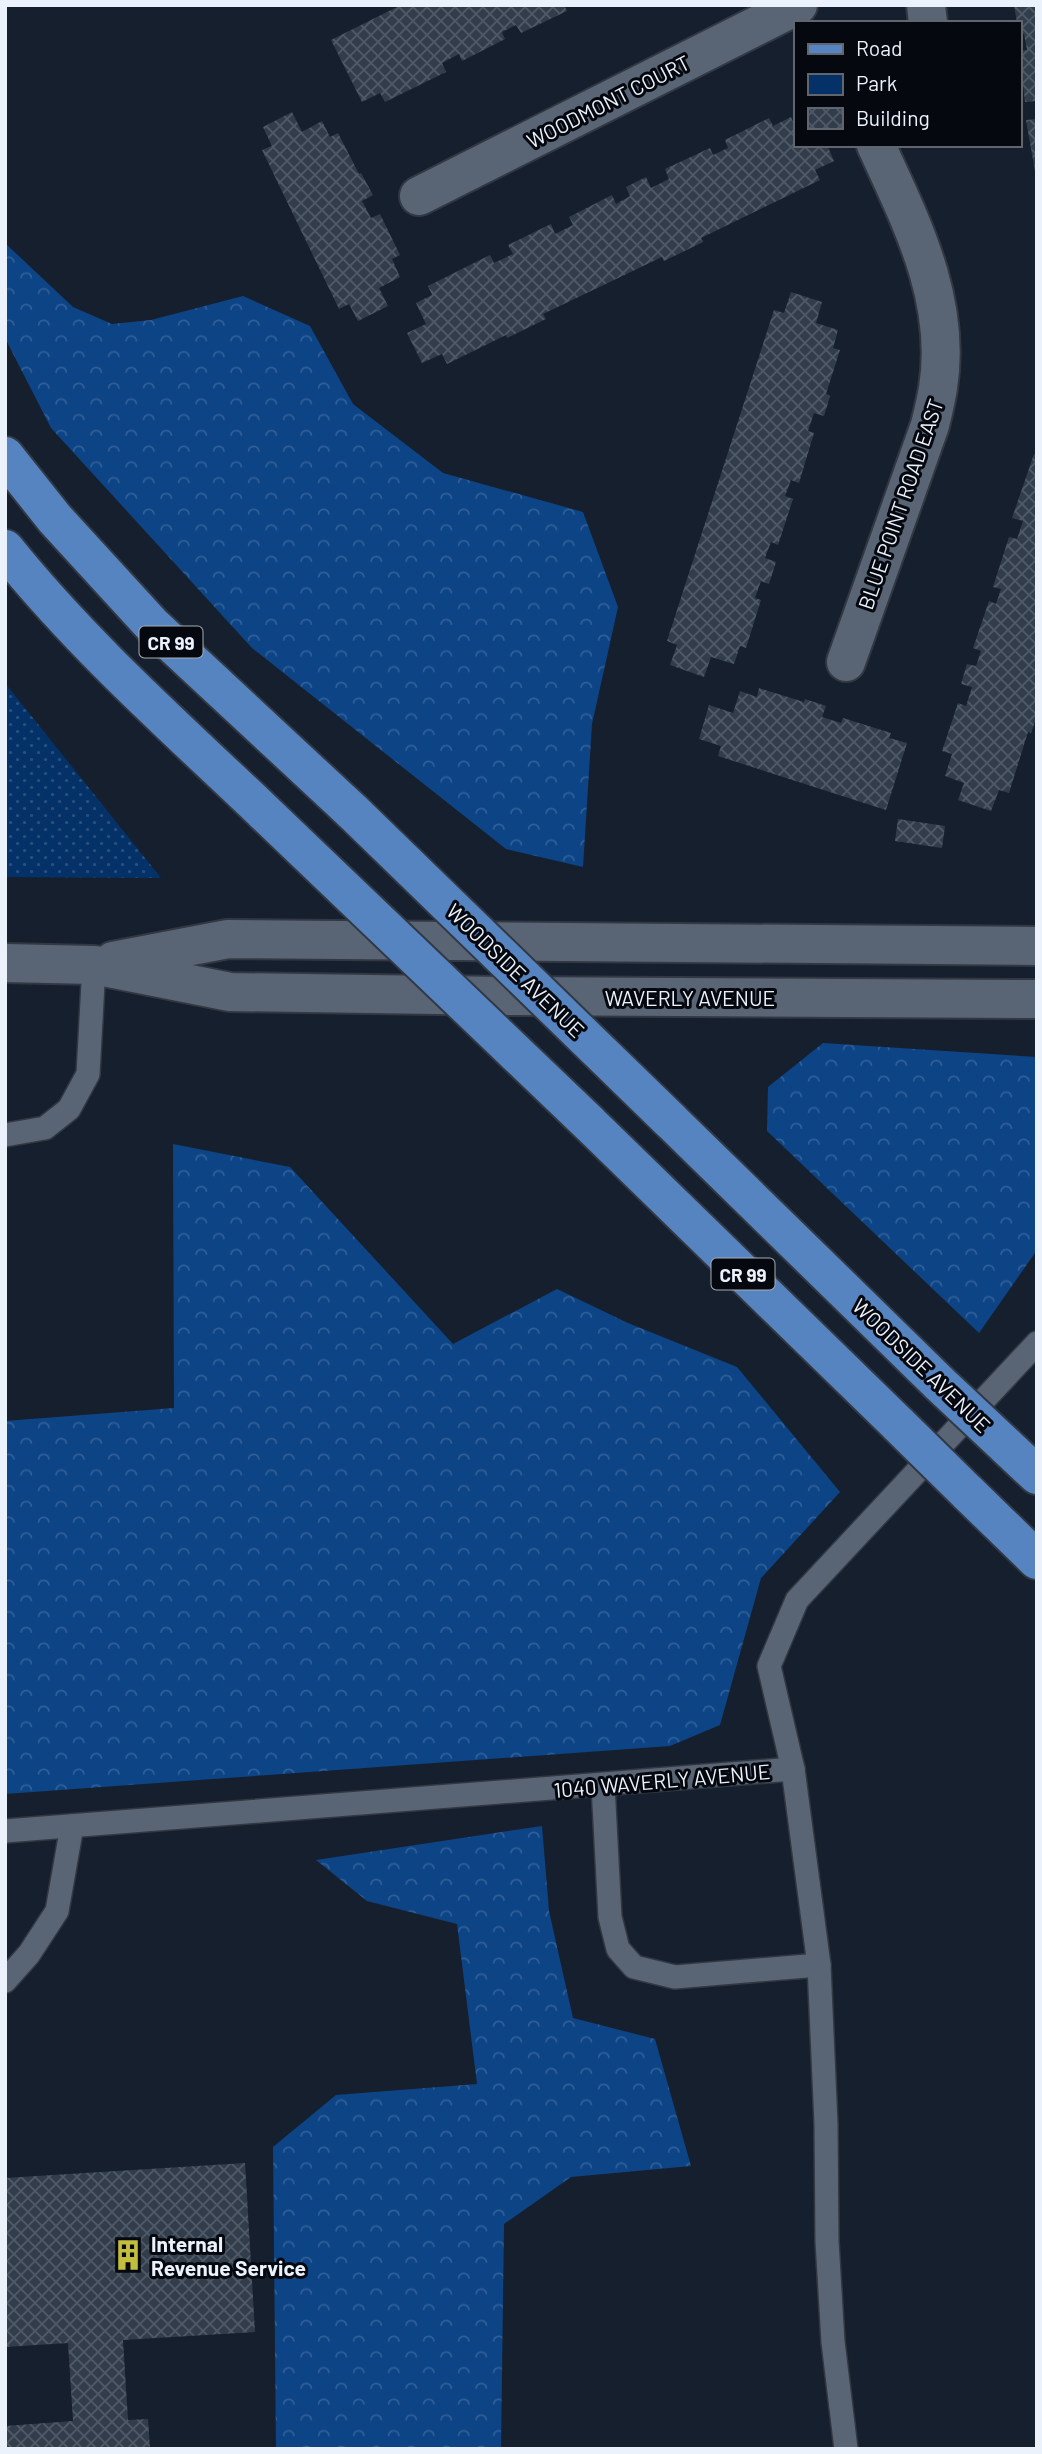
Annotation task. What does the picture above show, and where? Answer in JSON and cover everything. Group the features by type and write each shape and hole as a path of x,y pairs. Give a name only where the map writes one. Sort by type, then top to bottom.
{"main road":[{"path":"799,5 808,21"},
{"name":"WOODMONT COURT","path":"419,197 799,5"},
{"name":"BLUE POINT ROAD EAST","path":"846,662 930,425 941,358 940,320 934,285 917,235 877,147"},
{"name":"WOODSIDE AVENUE","path":"5,456 55,519 153,626 353,812 940,1384 1037,1475"},
{"name":"CR 99","path":"5,549 27,577 127,680 588,1122 1037,1560"},
{"name":"WAVERLY AVENUE","path":"94,965 228,939 1037,946"},
{"name":"WAVERLY AVENUE","path":"5,963 94,965 229,992 518,997 1037,999"}],"lane":[{"path":"5,1135 45,1128 69,1109 88,1074 94,965"},
{"name":"1040 WAVERLY AVENUE","path":"5,1831 793,1769 769,1666 797,1600 1037,1343"},
{"path":"793,1769 819,1965 826,2124 827,2241 833,2342 846,2449"},
{"path":"603,1785 610,1917 618,1949 634,1967 675,1977 819,1965"},
{"path":"5,1981 29,1954 57,1911 72,1826"}],"green space":[{"path":"5,243 73,307 112,324 151,320 243,296 310,326 353,404 443,473 583,512 618,607 592,724 583,867 506,849 252,648 51,428 5,338"},
{"path":"5,683 161,878 5,877"},
{"path":"823,1043 1037,1057 1037,1250 979,1333 767,1131 768,1087"},
{"path":"173,1144 290,1167 453,1344 557,1289 628,1323 737,1367 840,1492 761,1578 720,1725 670,1746 5,1794 5,1421 174,1408"},
{"path":"542,1826 549,1911 573,2018 655,2039 691,2166 571,2177 504,2224 501,2449 276,2449 273,2147 336,2095 477,2084 457,1924 367,1901 316,1860"}],"building":[{"path":"401,5 564,5 567,11 521,33 516,25 502,32 505,39 462,61 459,54 442,63 446,72 385,102 380,93 362,102 331,40"},
{"path":"1014,5 1037,5 1037,101 1025,102 1021,51 1027,50 1024,34 1021,35 1021,21 1017,21"},
{"path":"292,112 302,132 322,121 330,137 338,133 373,195 362,201 371,218 380,214 400,255 392,259 400,277 379,288 388,306 358,321 349,304 339,309 262,150 272,146 263,127"},
{"path":"791,117 794,124 794,147 828,147 834,161 815,170 820,180 701,238 703,242 664,261 662,257 543,314 546,319 507,338 506,335 447,364 442,354 422,363 407,333 426,324 416,303 432,295 428,286 490,255 494,263 513,254 508,245 551,224 555,234 573,225 569,217 612,195 616,204 630,196 626,187 646,177 651,188 669,179 665,169 710,148 713,155 728,148 725,140 769,118 773,126"},
{"path":"1037,119 1037,171 1035,171 1026,120"},
{"path":"791,292 822,302 816,323 838,330 833,348 840,350 826,394 830,396 824,416 814,413 808,431 814,433 799,483 791,480 785,496 793,499 778,545 771,542 765,558 776,562 769,584 761,581 755,598 761,600 746,648 740,646 734,664 711,657 704,677 670,665 677,645 667,641 774,310 784,313"},
{"path":"1034,454 1037,455 1037,716 1031,733 1028,732 1009,793 999,790 991,811 958,800 964,783 945,776 952,754 942,751 958,703 966,706 972,687 961,684 967,664 976,666 981,651 973,648 989,601 996,604 1001,589 993,587 1009,537 1017,539 1023,521 1012,518"},
{"path":"759,688 826,706 822,717 841,723 843,718 891,733 889,738 907,743 886,810 718,756 721,746 699,739 709,705 733,713 740,691 757,697"},
{"path":"898,819 945,826 942,848 895,841"},
{"name":"Internal Revenue Service","path":"245,2163 255,2332 123,2340 128,2420 148,2419 150,2449 5,2449 5,2426 73,2421 68,2343 5,2347 5,2178"}],"place":[{"name":"Internal Revenue Service","path":"128,2255"}]}
